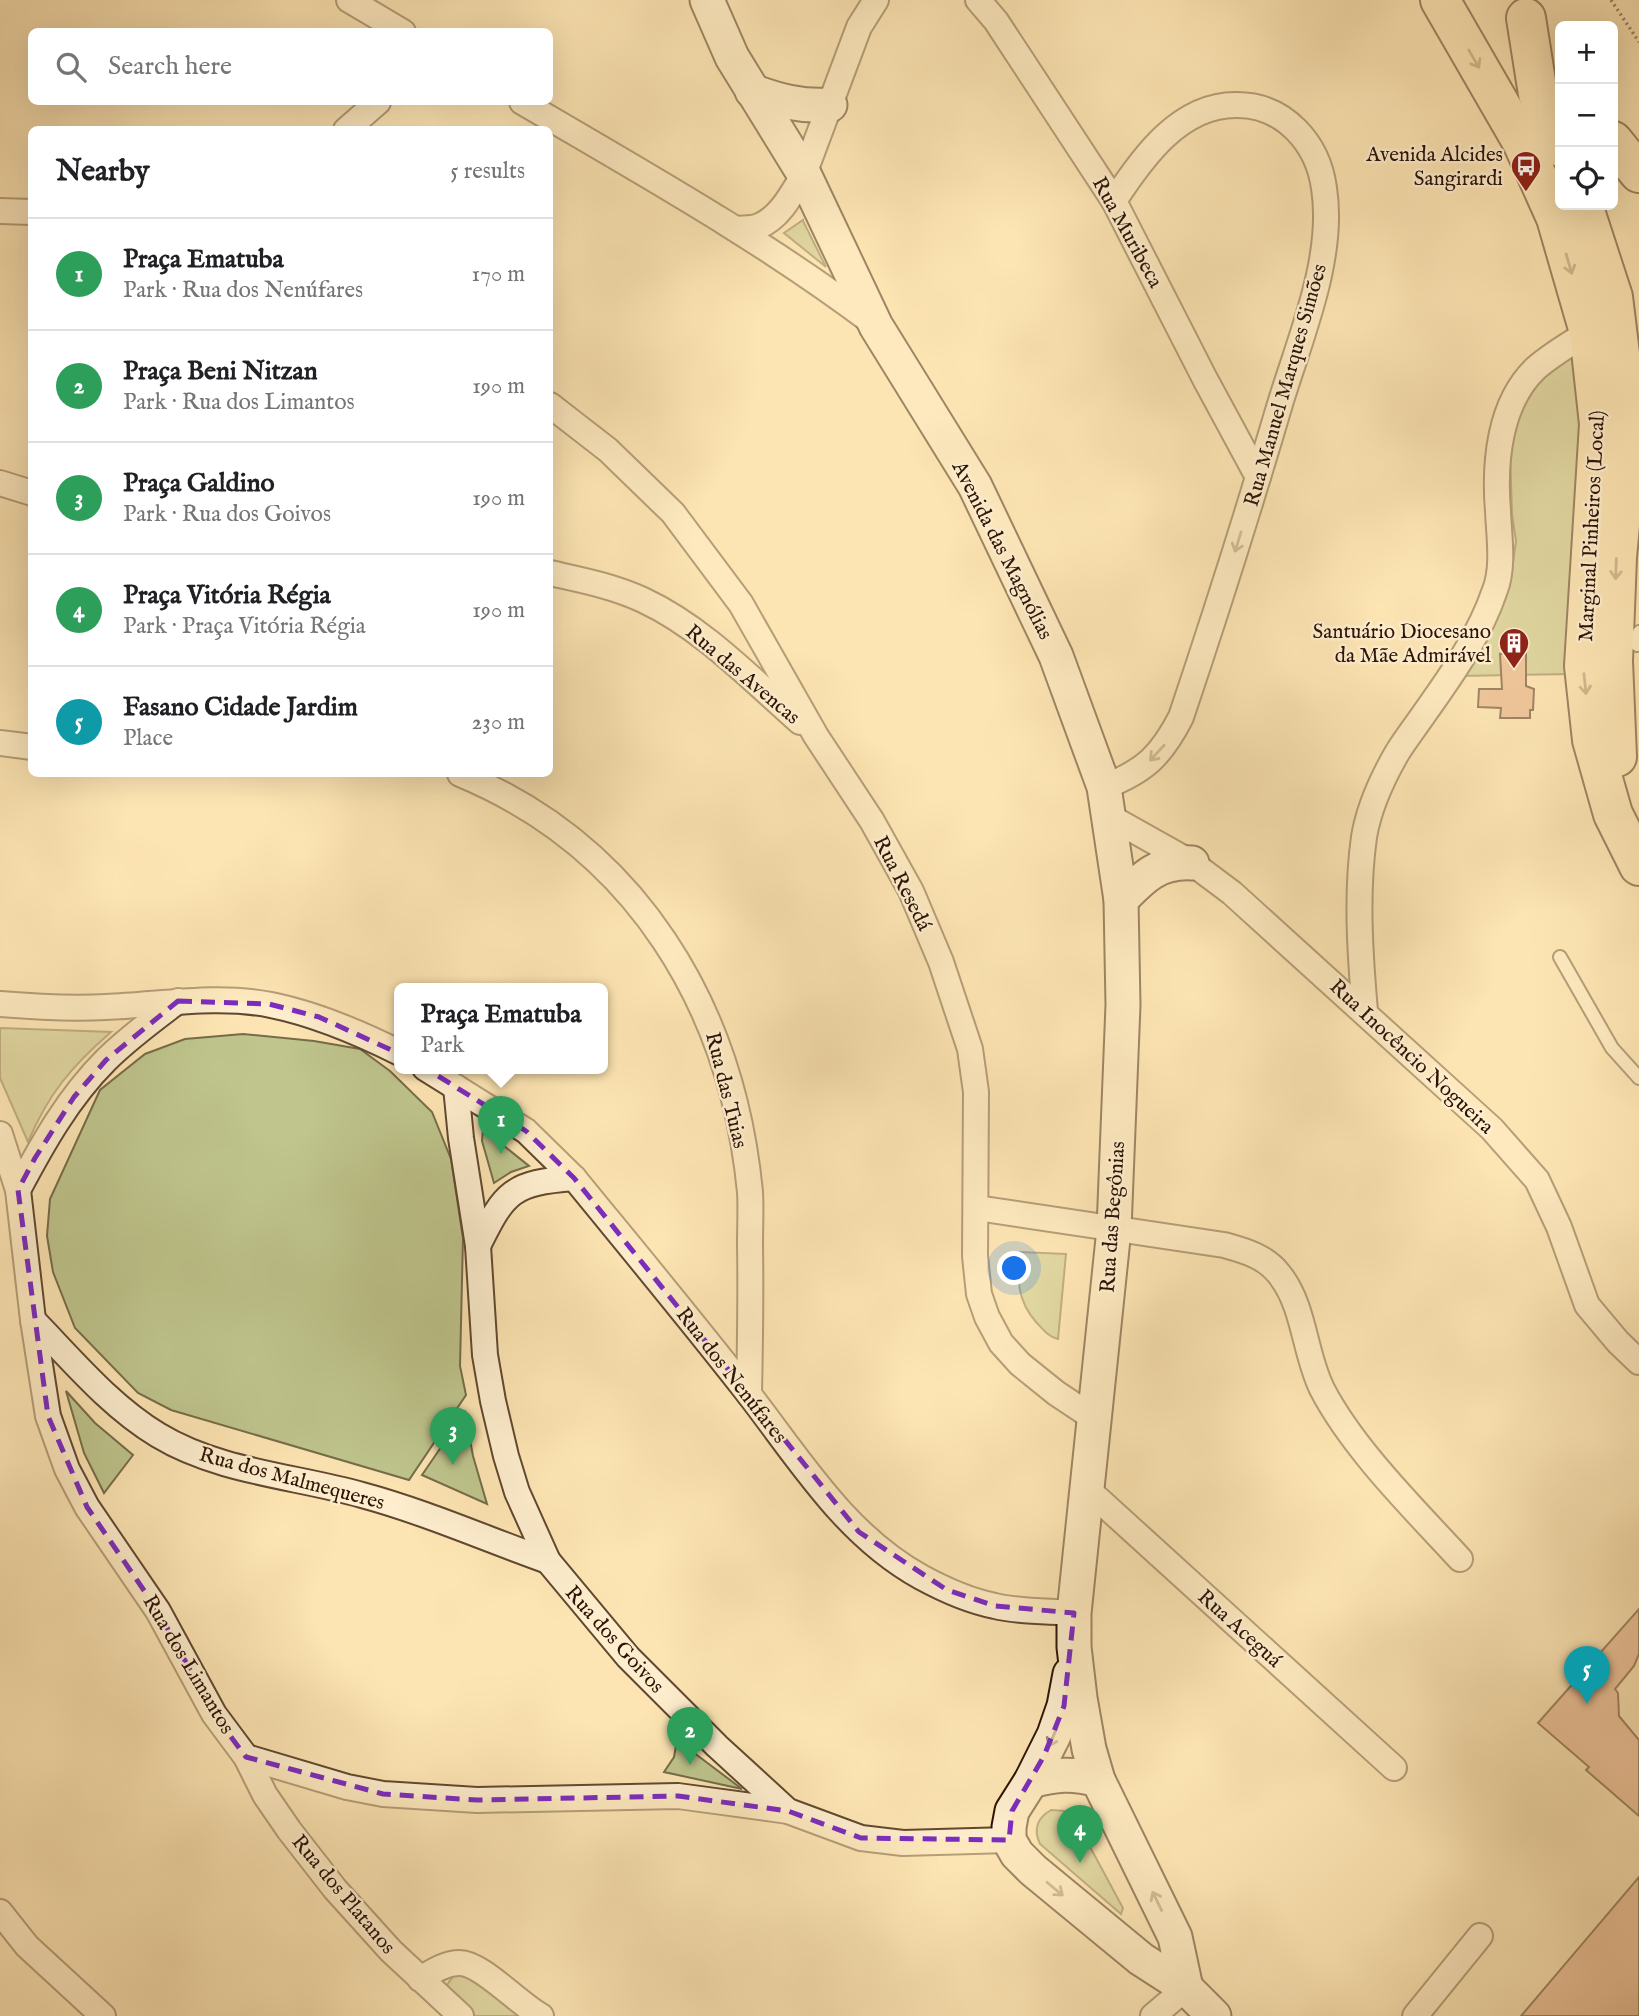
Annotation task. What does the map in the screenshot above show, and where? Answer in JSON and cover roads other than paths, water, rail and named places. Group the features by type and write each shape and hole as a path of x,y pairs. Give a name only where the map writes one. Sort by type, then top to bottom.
{"highway":[{"name":"Marginal Pinheiros (Local)","path":"1440,0 1527,153 1556,218 1589,332 1599,424 1584,666 1592,740 1613,814 1631,851"},
{"path":"1521,9 1555,68"},
{"path":"1521,9 1538,94 1555,134"},
{"path":"1618,147 1639,173"},
{"path":"1585,210 1613,297 1629,428"},
{"path":"1631,851 1613,661 1617,557 1629,428 1639,387"},
{"path":"1638,642 1635,683 1639,708"}],"main road":[{"name":"Avenida das Magnólias","path":"707,0 732,57 804,174 876,326 975,486 1056,656 1107,802"},
{"path":"752,91 792,103 811,106 830,104"},
{"name":"Rua das Begônias","path":"1107,802 1121,900 1122,1005 1114,1229 1074,1613 1074,1647 1089,1749 1098,1780 1175,1937 1186,1988"},
{"path":"1121,900 1140,880 1172,862 1192,863"},
{"name":"Rua das Begônias","path":"1009,1840 1012,1811 1031,1781 1054,1735 1064,1706 1074,1647"},
{"path":"1031,1781 1062,1774 1077,1774 1098,1780"},
{"path":"1009,1840 1017,1854 1033,1870 1141,1959 1186,1988 1214,2016"},
{"path":"1141,1959 1159,1954 1175,1937"}],"street":[{"path":"349,0 396,28"},
{"path":"736,229 758,227 771,218 784,205 804,174 859,27 876,0"},
{"name":"Rua Muribeca","path":"978,0 996,20 1114,201 1258,477"},
{"name":"Rua Manuel Marques Simões","path":"1107,802 1169,741 1181,717 1258,477 1314,292 1326,239 1325,190 1318,159 1306,140 1291,125 1246,105 1219,104 1164,135 1134,170 1114,201"},
{"path":"351,126 375,105"},
{"name":"Avenida das Magnólias","path":"527,105 736,229 876,326"},
{"path":"0,211 28,212"},
{"path":"1365,1011 1360,902 1364,836 1375,797 1397,752 1446,684 1480,626 1497,588 1500,548 1496,493 1498,453 1506,417 1521,386 1536,368 1589,332"},
{"name":"Rua Resedá","path":"553,407 608,450 673,513 741,604 904,879 941,962 970,1049 975,1092 975,1256 979,1294 987,1317 996,1335 1020,1364 1095,1419"},
{"path":"0,483 28,492"},
{"name":"Rua das Avencas","path":"553,574 605,585 643,600 683,622 817,736"},
{"path":"0,743 28,746"},
{"name":"Rua das Tuias","path":"467,777 494,788 545,818 601,864 646,912 682,968 708,1018 726,1069 740,1128 750,1193 748,1394"},
{"name":"Rua Inocêncio Nogueira","path":"1107,802 1260,916 1492,1129 1538,1180 1559,1227 1587,1305 1639,1362"},
{"path":"0,1004 52,1009 178,1001 269,1004 318,1017 394,1051"},
{"path":"18,1191 51,1130 74,1097 106,1060 178,1001"},
{"name":"Rua dos Nenúfares","path":"435,1074 526,1131 575,1178 830,1500 859,1532 884,1554 920,1577 947,1590 995,1606 1074,1613"},
{"name":"Rua dos Goivos","path":"456,1087 478,1246 485,1355 517,1492 548,1562 628,1657 788,1811 861,1838 904,1843 1009,1840"},
{"name":"Rua dos Limantos","path":"0,1135 18,1191 33,1320 48,1416 67,1469 87,1507 158,1611 215,1714 246,1757 348,1787 383,1794 477,1800 678,1796 788,1811"},
{"name":"Rua dos Goivos","path":"478,1246 493,1215 517,1189 541,1181 575,1178"},
{"path":"977,1208 1224,1245 1251,1253 1267,1262 1280,1274 1291,1292 1322,1390 1387,1480 1460,1559"},
{"name":"Rua dos Malmequeres","path":"33,1320 130,1416 160,1437 190,1451 229,1464 373,1498 421,1513 548,1562"},
{"name":"Rua Aceguá","path":"1086,1488 1394,1768"},
{"name":"Rua dos Platanos","path":"246,1757 265,1795 335,1889 420,1979 461,2016"},
{"path":"0,1912 27,1946 103,2016"},
{"path":"1415,2016 1479,1936"},
{"path":"420,1979 445,1965 460,1963 474,1966 524,2007 541,2016"},
{"path":"1153,2016 1186,1988"}],"lane":[{"path":"1560,957 1612,1048 1639,1078"}],"place":[{"name":"Avenida Alcides Sangirardi","path":"1526,193"},
{"name":"Santuário Diocesano da Mãe Admirável","path":"1514,670"},
{"name":"Praça Ematuba","path":"501,1154"},
{"name":"Praça Galdino","path":"453,1465"},
{"name":"Fasano Cidade Jardim","path":"1587,1704"},
{"name":"Praça Beni Nitzan","path":"690,1765"},
{"name":"Praça Vitória Régia","path":"1080,1863"}]}
